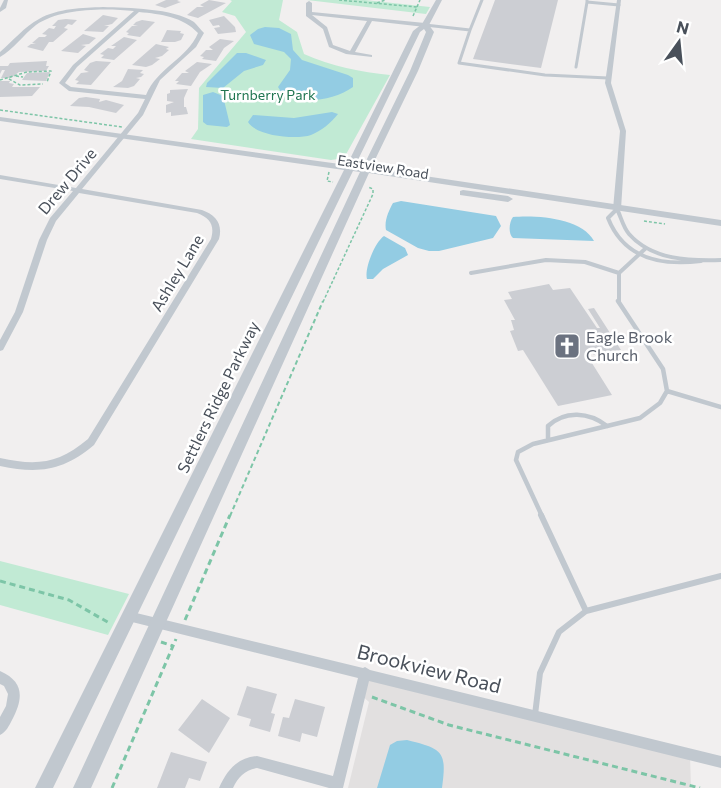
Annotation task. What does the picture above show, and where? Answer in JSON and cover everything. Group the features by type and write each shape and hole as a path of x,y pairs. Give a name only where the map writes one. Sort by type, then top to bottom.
{"street":[{"path":"0,10 4,7 6,0"},
{"name":"Settlers Ridge Parkway","path":"44,788 417,31 425,25 439,0"},
{"path":"309,3 310,18 327,30 331,46 370,56"},
{"path":"616,209 623,131 620,115 608,90 608,78 619,3"},
{"path":"0,55 39,21 58,12 89,8 138,10"},
{"path":"138,10 77,64 62,83 69,89 147,97"},
{"name":"Drew Drive","path":"0,348 25,297 48,230 60,210 142,113 147,97 158,79 194,44 201,33 198,27 191,23 138,10"},
{"path":"308,13 425,25"},
{"path":"352,53 371,19"},
{"name":"Settlers Ridge Parkway","path":"82,788 430,32 425,25"},
{"name":"Eastview Road","path":"0,119 148,141 185,150 364,174 512,200 596,210 616,209 721,223"},
{"name":"Ashley Lane","path":"0,177 201,211 215,221 217,234 91,442 76,455 47,466 24,468 0,462"},
{"name":"Brookview Road","path":"128,616 721,762"},
{"path":"226,788 237,770 244,764 257,762 338,786 365,673"},
{"path":"0,677 15,689 15,696 0,729"}],"lane":[{"path":"482,0 459,63 545,75 608,78"},
{"path":"576,67 587,1 619,3"},
{"path":"425,25 470,30"},
{"path":"701,261 666,256 646,248 627,231 616,209 608,219 612,229 625,245 652,259 676,264 721,260"},
{"path":"586,611 516,460 518,452 533,444 640,418 660,403 667,391 663,369 618,301 619,273 646,248"},
{"path":"471,273 546,260 585,262 619,273"},
{"path":"667,391 721,407"},
{"path":"548,440 548,426 555,420 588,414 607,426"},
{"path":"535,715 540,673 559,632 586,611 721,576"}],"path":[{"path":"339,0 417,7"},
{"path":"374,4 385,0"},
{"path":"411,21 420,0"},
{"path":"13,79 25,72 51,71 47,82"},
{"path":"0,80 23,77"},
{"path":"13,79 16,84 22,86 43,84"},
{"path":"0,110 118,126"},
{"path":"189,610 321,306 373,194 372,188"},
{"path":"0,581 81,604 103,621"},
{"path":"112,788 173,646"},
{"path":"360,694 449,725 700,788"}],"shaded area":[{"path":"365,673 690,754 691,788 348,788 369,702 360,694"}],"green space":[{"name":"Turnberry Park","path":"230,0 283,0 279,20 297,32 304,54 346,68 390,75 344,158 331,160 191,139 198,129 199,88 246,32 235,16 222,12 232,1"},
{"path":"307,0 365,0 430,7 426,14"},
{"path":"0,561 129,594 108,635 0,605"}],"water":[{"path":"265,27 279,28 291,34 293,50 302,60 348,75 353,78 353,87 337,95 318,100 300,100 283,95 278,87 290,70 291,59 284,52 254,44 250,35"},
{"path":"237,53 246,53 266,60 263,65 244,71 223,88 206,87 207,83"},
{"path":"213,92 223,96 230,125 227,127 207,125 203,122 203,95"},
{"path":"332,112 338,114 329,124 311,135 304,136 287,137 267,134 252,127 248,122 253,115 294,118"},
{"path":"401,201 496,216 501,226 493,238 439,251 429,251 418,248 386,230 386,219 391,206"},
{"path":"513,217 546,218 569,223 580,227 594,241 513,238 510,228"},
{"path":"384,236 405,248 408,255 383,269 373,279 367,279 371,256"},
{"path":"407,740 428,746 440,754 444,766 442,788 377,788 390,745 397,741"}],"building":[{"path":"166,0 181,2 165,8 155,5"},
{"path":"209,0 226,3 198,18 187,15 197,7 204,7 200,5"},
{"path":"495,0 558,0 541,68 473,59"},
{"path":"103,15 118,18 112,24 104,26 109,26 103,32 84,31"},
{"path":"224,16 235,27 236,32 218,34 214,28 220,27 219,25 213,26 209,20"},
{"path":"58,20 77,20 72,25 68,24 64,28 68,29 53,42 49,42 43,51 27,47 36,44 32,43 39,37 45,37 47,35 42,34 49,28 54,29 56,26 52,26"},
{"path":"142,20 155,22 140,37 127,35 129,33 126,32 132,26 138,26 133,25 136,22"},
{"path":"167,30 181,31 180,33 184,34 181,40 161,42"},
{"path":"83,34 96,38 89,44 81,45 86,46 78,53 61,51"},
{"path":"124,37 137,40 114,60 101,58 104,55 100,54 108,48 113,49 116,46 111,46"},
{"path":"220,39 234,41 224,48 216,61 202,59 204,57 200,56 206,50 213,50 209,47"},
{"path":"156,44 169,47 166,49 169,50 155,58 160,59 152,65 146,67 132,65"},
{"path":"47,61 46,66 49,66 46,71 19,72 11,78 1,78 5,70 2,70 0,74 0,66 8,66 10,63"},
{"path":"111,62 91,85 76,84 79,81 75,80 81,73 89,72 84,70 90,63"},
{"path":"197,62 212,64 200,72 191,86 176,84 179,81 175,81 182,73 189,73 185,71"},
{"path":"128,69 143,70 140,73 144,74 136,78 140,79 134,86 113,87 122,81"},
{"path":"50,72 46,81 22,80 27,73"},
{"path":"0,81 10,81 9,83 14,84 12,87 40,87 32,96 0,97"},
{"path":"188,89 184,98 184,107 188,114 171,116 171,112 166,113 166,105 174,102 167,101 167,94 170,90"},
{"path":"79,98 100,99 99,102 106,100 124,105 116,113 89,107 70,106"},
{"name":"Eagle Brook Church","path":"549,284 553,290 570,288 597,328 600,328 588,309 594,308 621,350 594,355 591,351 585,352 612,395 558,406 523,350 518,351 510,331 514,330 511,320 515,320 504,300 512,299 508,292"},
{"path":"247,686 277,694 271,713 275,714 270,732 249,726 251,719 237,715"},
{"path":"202,699 230,718 209,753 178,730"},
{"path":"295,699 325,707 317,737 302,733 300,742 278,736 283,717 289,718"},
{"path":"171,752 207,762 200,781 189,778 185,788 157,788"}],"place":[{"name":"Eagle Brook Church","path":"567,346"}]}
